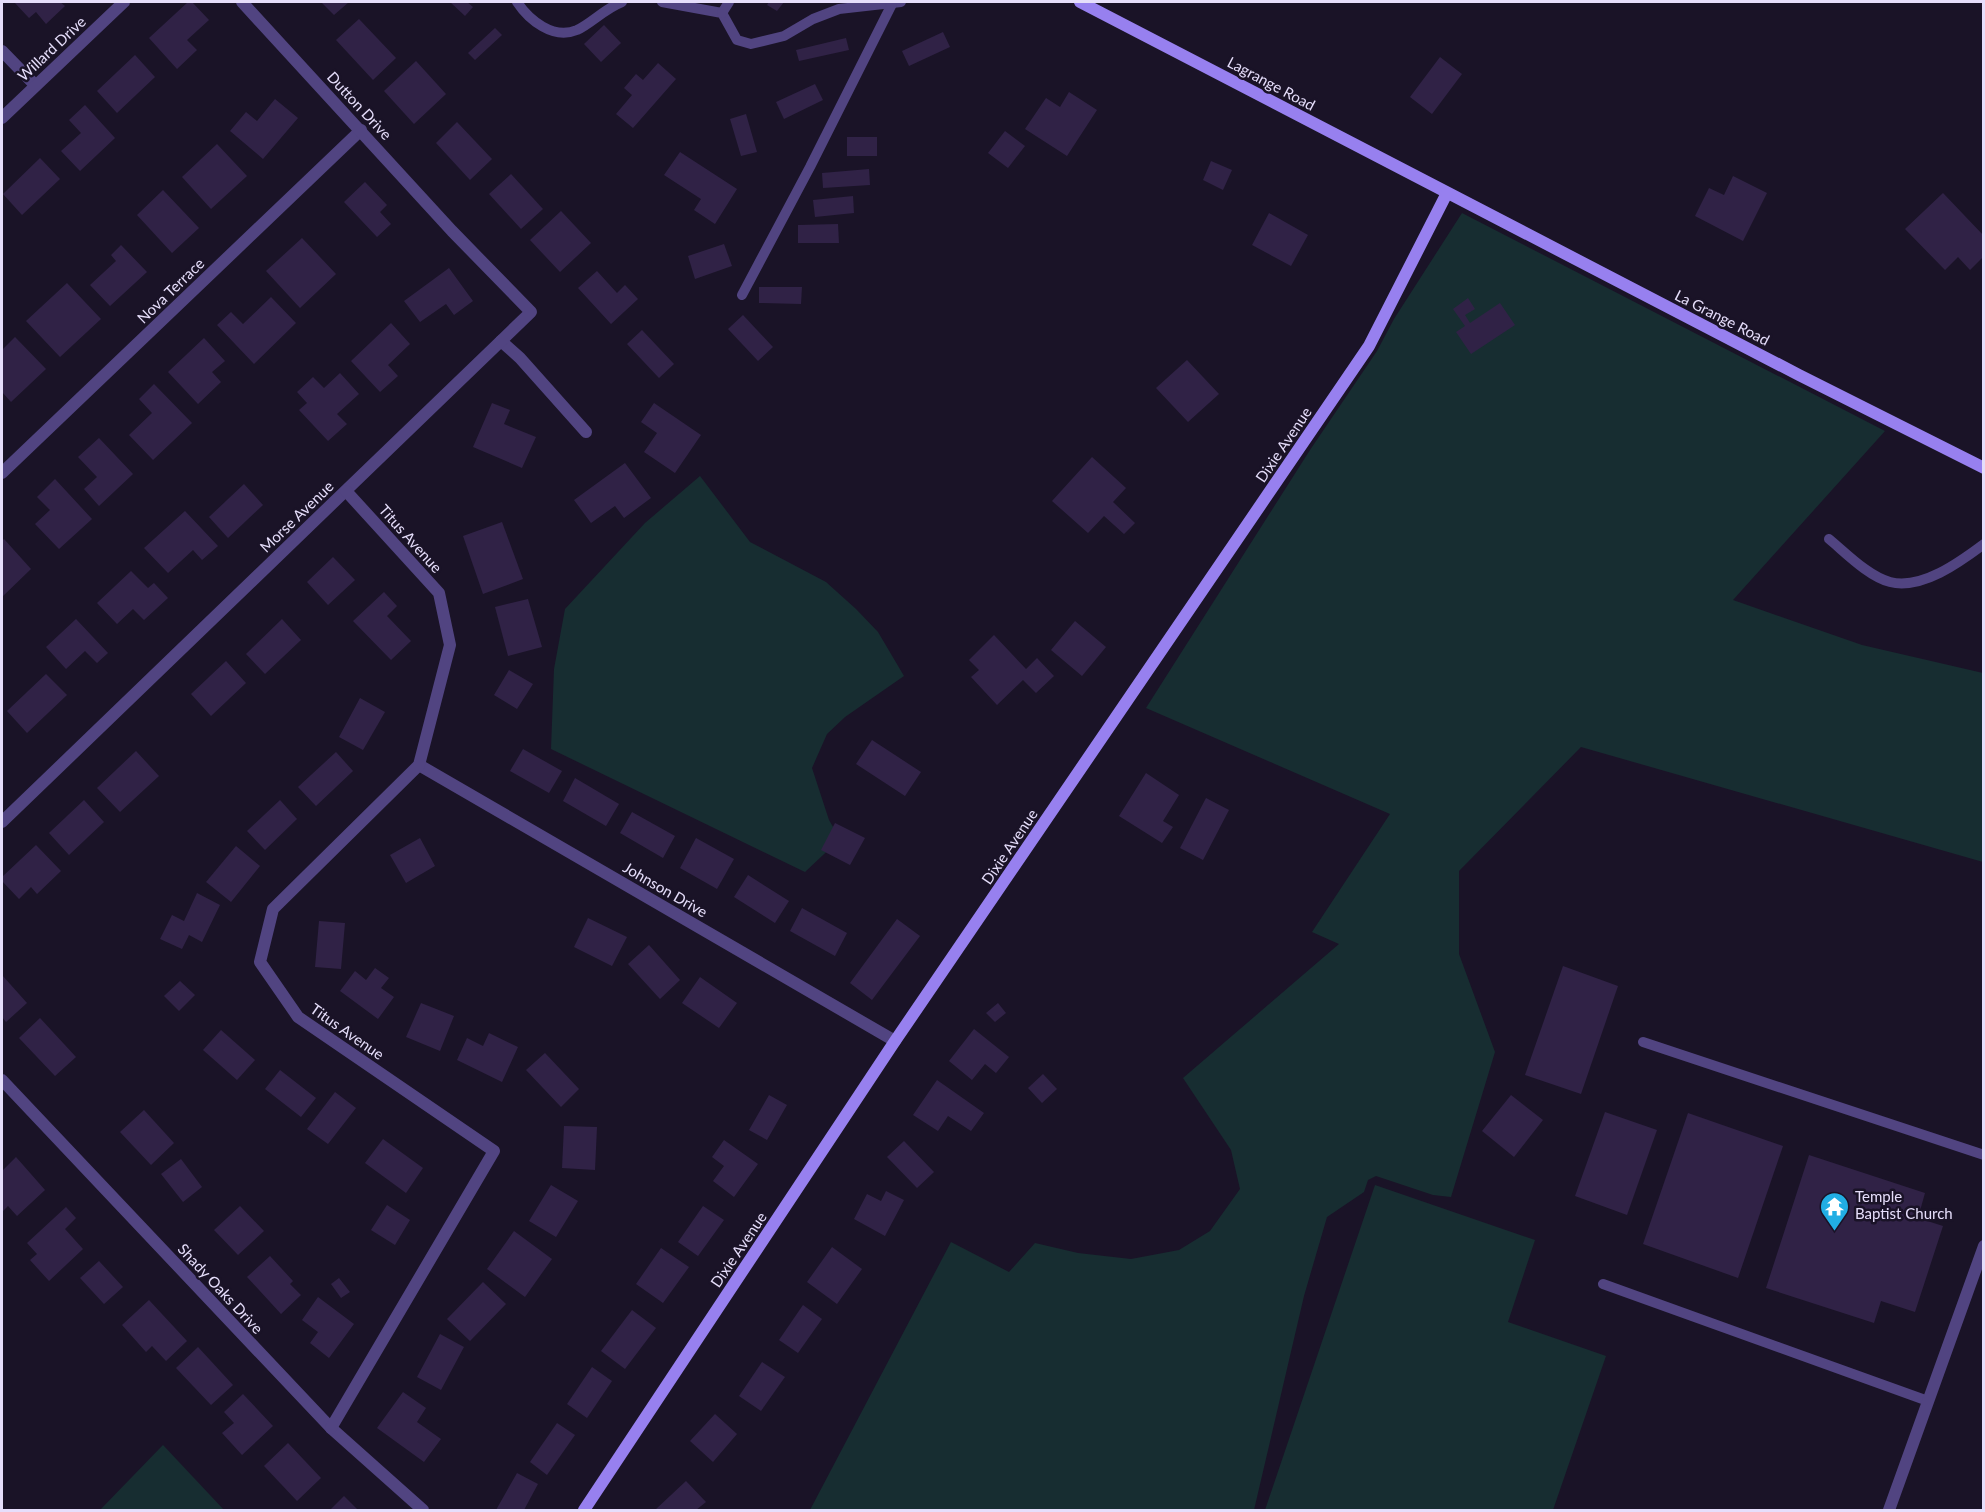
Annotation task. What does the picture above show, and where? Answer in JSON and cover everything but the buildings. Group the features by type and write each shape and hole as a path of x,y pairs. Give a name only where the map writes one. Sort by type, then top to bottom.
{"street":[{"name":"Willard Drive","path":"2,118 124,2"},
{"name":"Dutton Drive","path":"242,2 452,231"},
{"name":"Lagrange Road","path":"1080,2 1447,193"},
{"path":"2,51 35,86"},
{"name":"Nova Terrace","path":"2,473 361,130"},
{"name":"La Grange Road","path":"1447,193 1983,468"},
{"name":"Dixie Avenue","path":"584,1510 895,1041 1369,346 1447,193"},
{"name":"Morse Avenue","path":"2,822 531,312 452,231"},
{"path":"501,341 520,358 586,432"},
{"name":"Titus Avenue","path":"331,1428 494,1151 298,1017 260,962 273,909 419,765 450,645 439,593 346,491"},
{"name":"Johnson Drive","path":"419,765 895,1041"},
{"name":"Shady Oaks Drive","path":"2,1080 331,1428 423,1510"},
{"path":"1889,1510 1983,1246"}],"lane":[{"path":"517,2 523,11 546,29 561,33 577,30 609,7 622,2"},
{"path":"662,2 722,13"},
{"path":"722,13 729,2"},
{"path":"722,13 737,40 751,44 784,36 813,19 839,9 897,3"},
{"path":"742,295 897,3"},
{"path":"1829,538 1860,566 1890,582 1914,583 1937,573 1983,544"},
{"path":"1643,1042 1983,1155"},
{"path":"1604,1284 1928,1401"}],"green space":[{"path":"1462,213 1885,431 1733,600 1862,645 1983,673 1983,862 1581,747 1459,871 1459,954 1495,1052 1451,1197 1433,1195 1376,1176 1368,1180 1364,1192 1327,1217 1304,1296 1254,1510 810,1510 951,1242 1009,1272 1035,1243 1078,1253 1131,1259 1179,1250 1210,1231 1240,1189 1231,1150 1183,1078 1339,944 1312,932 1390,814 1146,708 1310,450 1377,351 1394,319"},
{"path":"700,476 750,542 826,582 856,609 878,632 904,676 845,717 827,734 812,768 829,820 840,839 805,872 551,749 554,669 565,609 645,523"},
{"path":"1375,1185 1535,1240 1508,1322 1606,1356 1553,1510 1265,1510"},
{"path":"163,1445 224,1510 100,1510"}],"place":[{"name":"Temple Baptist Church","path":"1834,1232"}]}
